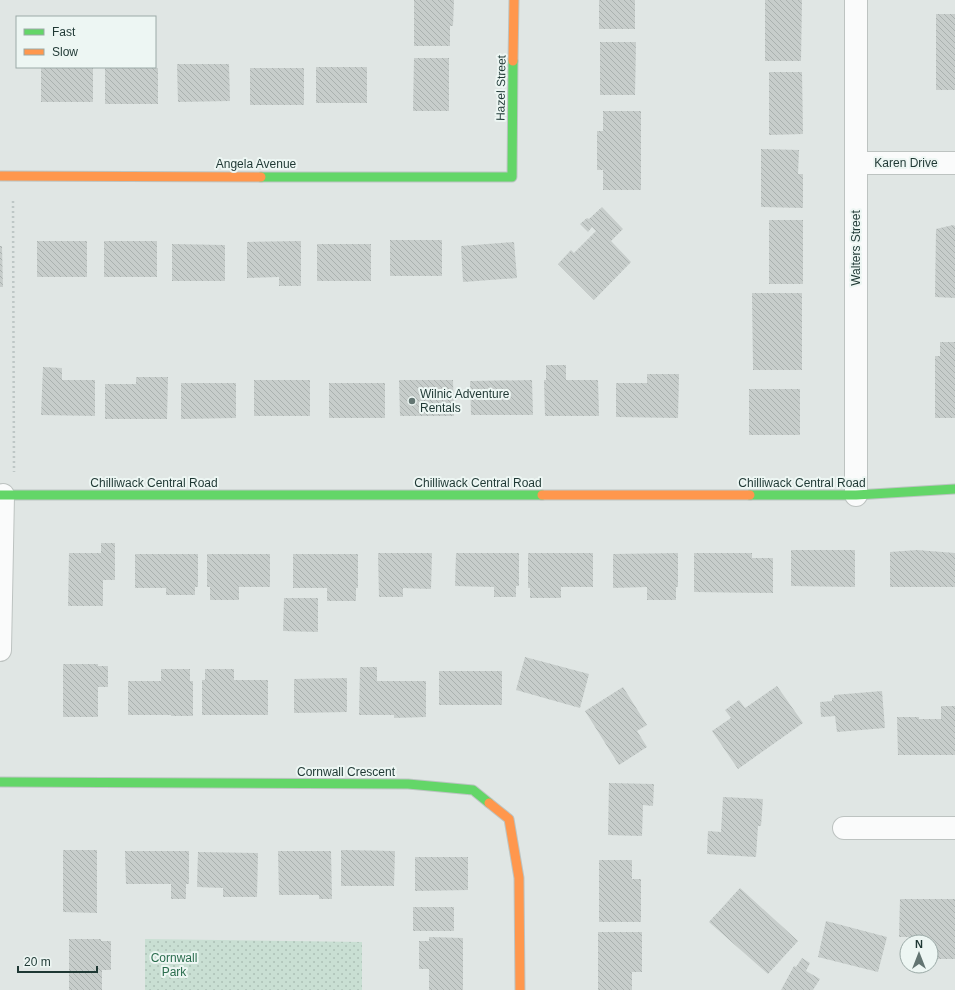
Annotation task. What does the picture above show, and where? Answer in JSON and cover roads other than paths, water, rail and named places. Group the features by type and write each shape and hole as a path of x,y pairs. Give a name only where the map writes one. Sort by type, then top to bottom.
{"street":[{"name":"Hazel Street","path":"512,177 514,0"},
{"name":"Walters Street","path":"856,0 856,495"},
{"name":"Karen Drive","path":"856,163 955,163"},
{"name":"Angela Avenue","path":"0,176 512,177"},
{"name":"Chilliwack Central Road","path":"6,495 856,495 955,489"},
{"path":"0,650 6,495"},
{"path":"0,782 0,792"},
{"name":"Cornwall Crescent","path":"0,782 408,784 472,790 509,819 519,878 520,990"},
{"path":"844,828 955,828"}],"place":[{"name":"Wilnic Adventure Rentals","path":"412,401"}],"park label":[{"name":"Cornwall Park","path":"174,965"}]}
